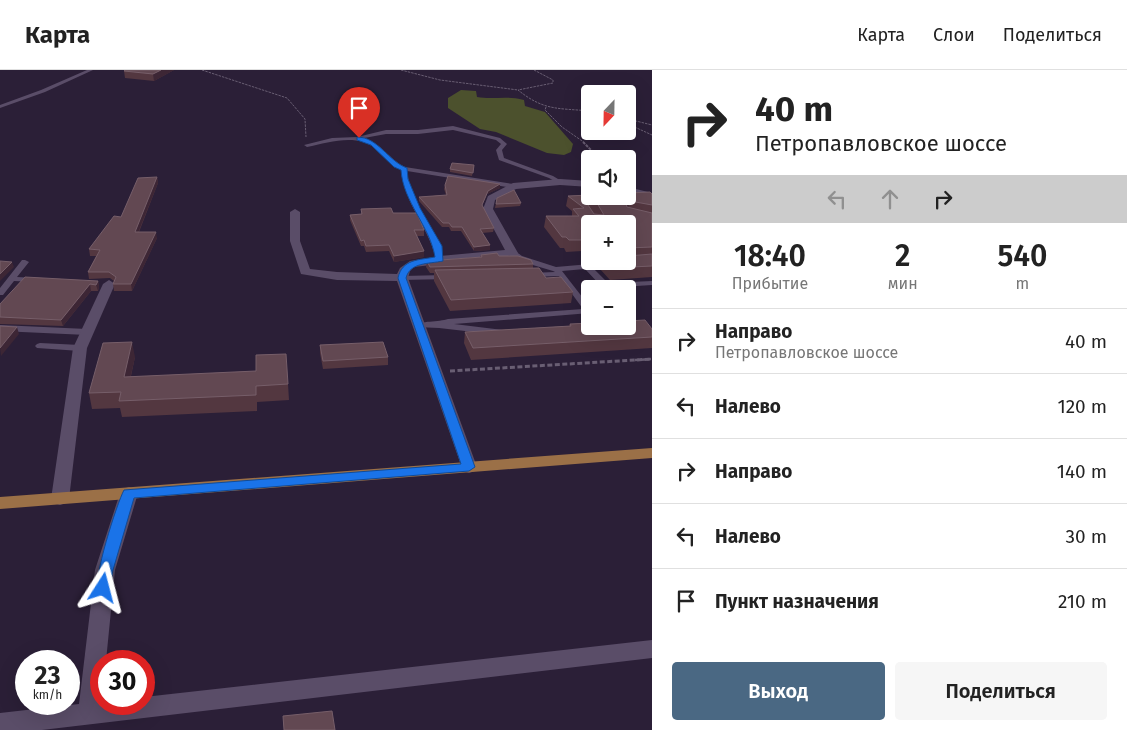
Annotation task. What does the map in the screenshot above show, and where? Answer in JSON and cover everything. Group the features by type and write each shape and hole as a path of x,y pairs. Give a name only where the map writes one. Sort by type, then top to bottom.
{"main road":[{"path":"0,503 652,453"}],"street":[{"path":"469,467 402,278 404,270 410,264 440,259 512,253 488,209 491,198 505,192 512,186 560,182 581,183"},
{"path":"636,192 652,196"},
{"path":"295,212 295,241 305,272 337,276 402,278"},
{"path":"60,499 80,348 104,284"},
{"path":"97,650 105,570 129,494"},
{"path":"155,706 652,649"},
{"path":"0,724 90,713"}],"lane":[{"path":"0,107 91,70"},
{"path":"306,145 338,139 359,138 386,132 418,132 453,128 498,139 504,144 499,150 501,160 560,182"},
{"path":"359,138 373,144 396,166 404,169 512,186"},
{"path":"404,169 405,179 416,208 437,246 440,259"},
{"path":"439,325 448,322 590,311 559,272 519,258 512,253"},
{"path":"0,293 25,262"},
{"path":"521,275 559,272 581,267"},
{"path":"591,270 606,286 652,283"},
{"path":"402,278 452,277"},
{"path":"13,279 42,280"},
{"path":"419,326 439,325 510,333"},
{"path":"0,328 87,332"},
{"path":"40,346 80,348"}],"path":[{"path":"202,70 287,98 305,119 306,145"},
{"path":"400,70 440,80 518,90 553,83 553,80 534,70"},
{"path":"518,90 533,102 546,107 581,110"},
{"path":"546,107 545,110 562,127 584,142 592,150"},
{"path":"636,121 652,125"},
{"path":"636,128 652,135"},
{"path":"435,372 652,359"}],"green space":[{"path":"461,90 476,91 477,97 524,100 525,106 545,112 573,144 571,152 564,155 547,153 496,132 480,129 448,108 448,98"}],"building":[{"path":"125,70 161,70 153,74"},
{"path":"452,163 474,165 473,173 450,169"},
{"path":"448,176 500,184 488,191 482,205 494,228 480,229 490,245 474,247 462,227 452,227 449,223 443,223 419,197 447,195 445,185"},
{"path":"157,177 135,232 156,232 131,284 113,284 116,277 109,272 88,272 100,250 89,249 114,216 121,217 138,178"},
{"path":"514,190 521,203 496,204 497,198"},
{"path":"650,192 652,194 652,205 636,202 636,193"},
{"path":"581,195 581,205 588,205 594,214 604,215 581,215 581,240 569,240 566,237 562,237 546,216 579,216 573,209 584,208 568,196"},
{"path":"598,205 626,205 627,207 652,213 652,247 636,248 636,215 604,215"},
{"path":"391,208 393,213 417,213 424,230 414,230 424,251 394,256 389,245 366,246 364,240 361,241 350,215 362,214 361,209"},
{"path":"497,253 499,256 518,256 531,260 533,264 430,267 427,261 482,257 481,255"},
{"path":"652,254 652,266 636,267 636,255"},
{"path":"0,261 12,262 0,274"},
{"path":"539,268 546,278 561,277 573,292 451,300 435,270"},
{"path":"25,277 98,281 96,285 90,284 61,320 0,317 0,304"},
{"path":"645,320 652,329 652,337 473,348 465,332 571,326 570,324 581,323 581,335 636,335 636,321"},
{"path":"0,326 17,327 0,348"},
{"path":"132,342 124,377 256,371 256,355 286,354 288,384 256,386 256,395 119,401 121,392 89,393 103,343"},
{"path":"383,342 388,357 323,361 320,345"},
{"path":"332,711 335,730 284,730 283,716"}],"route":[{"path":"103,588 105,570 129,494 469,467 402,278 404,270 410,264 440,259 437,246 416,208 415,201 405,179 404,169 396,166 373,144 359,138"}]}
